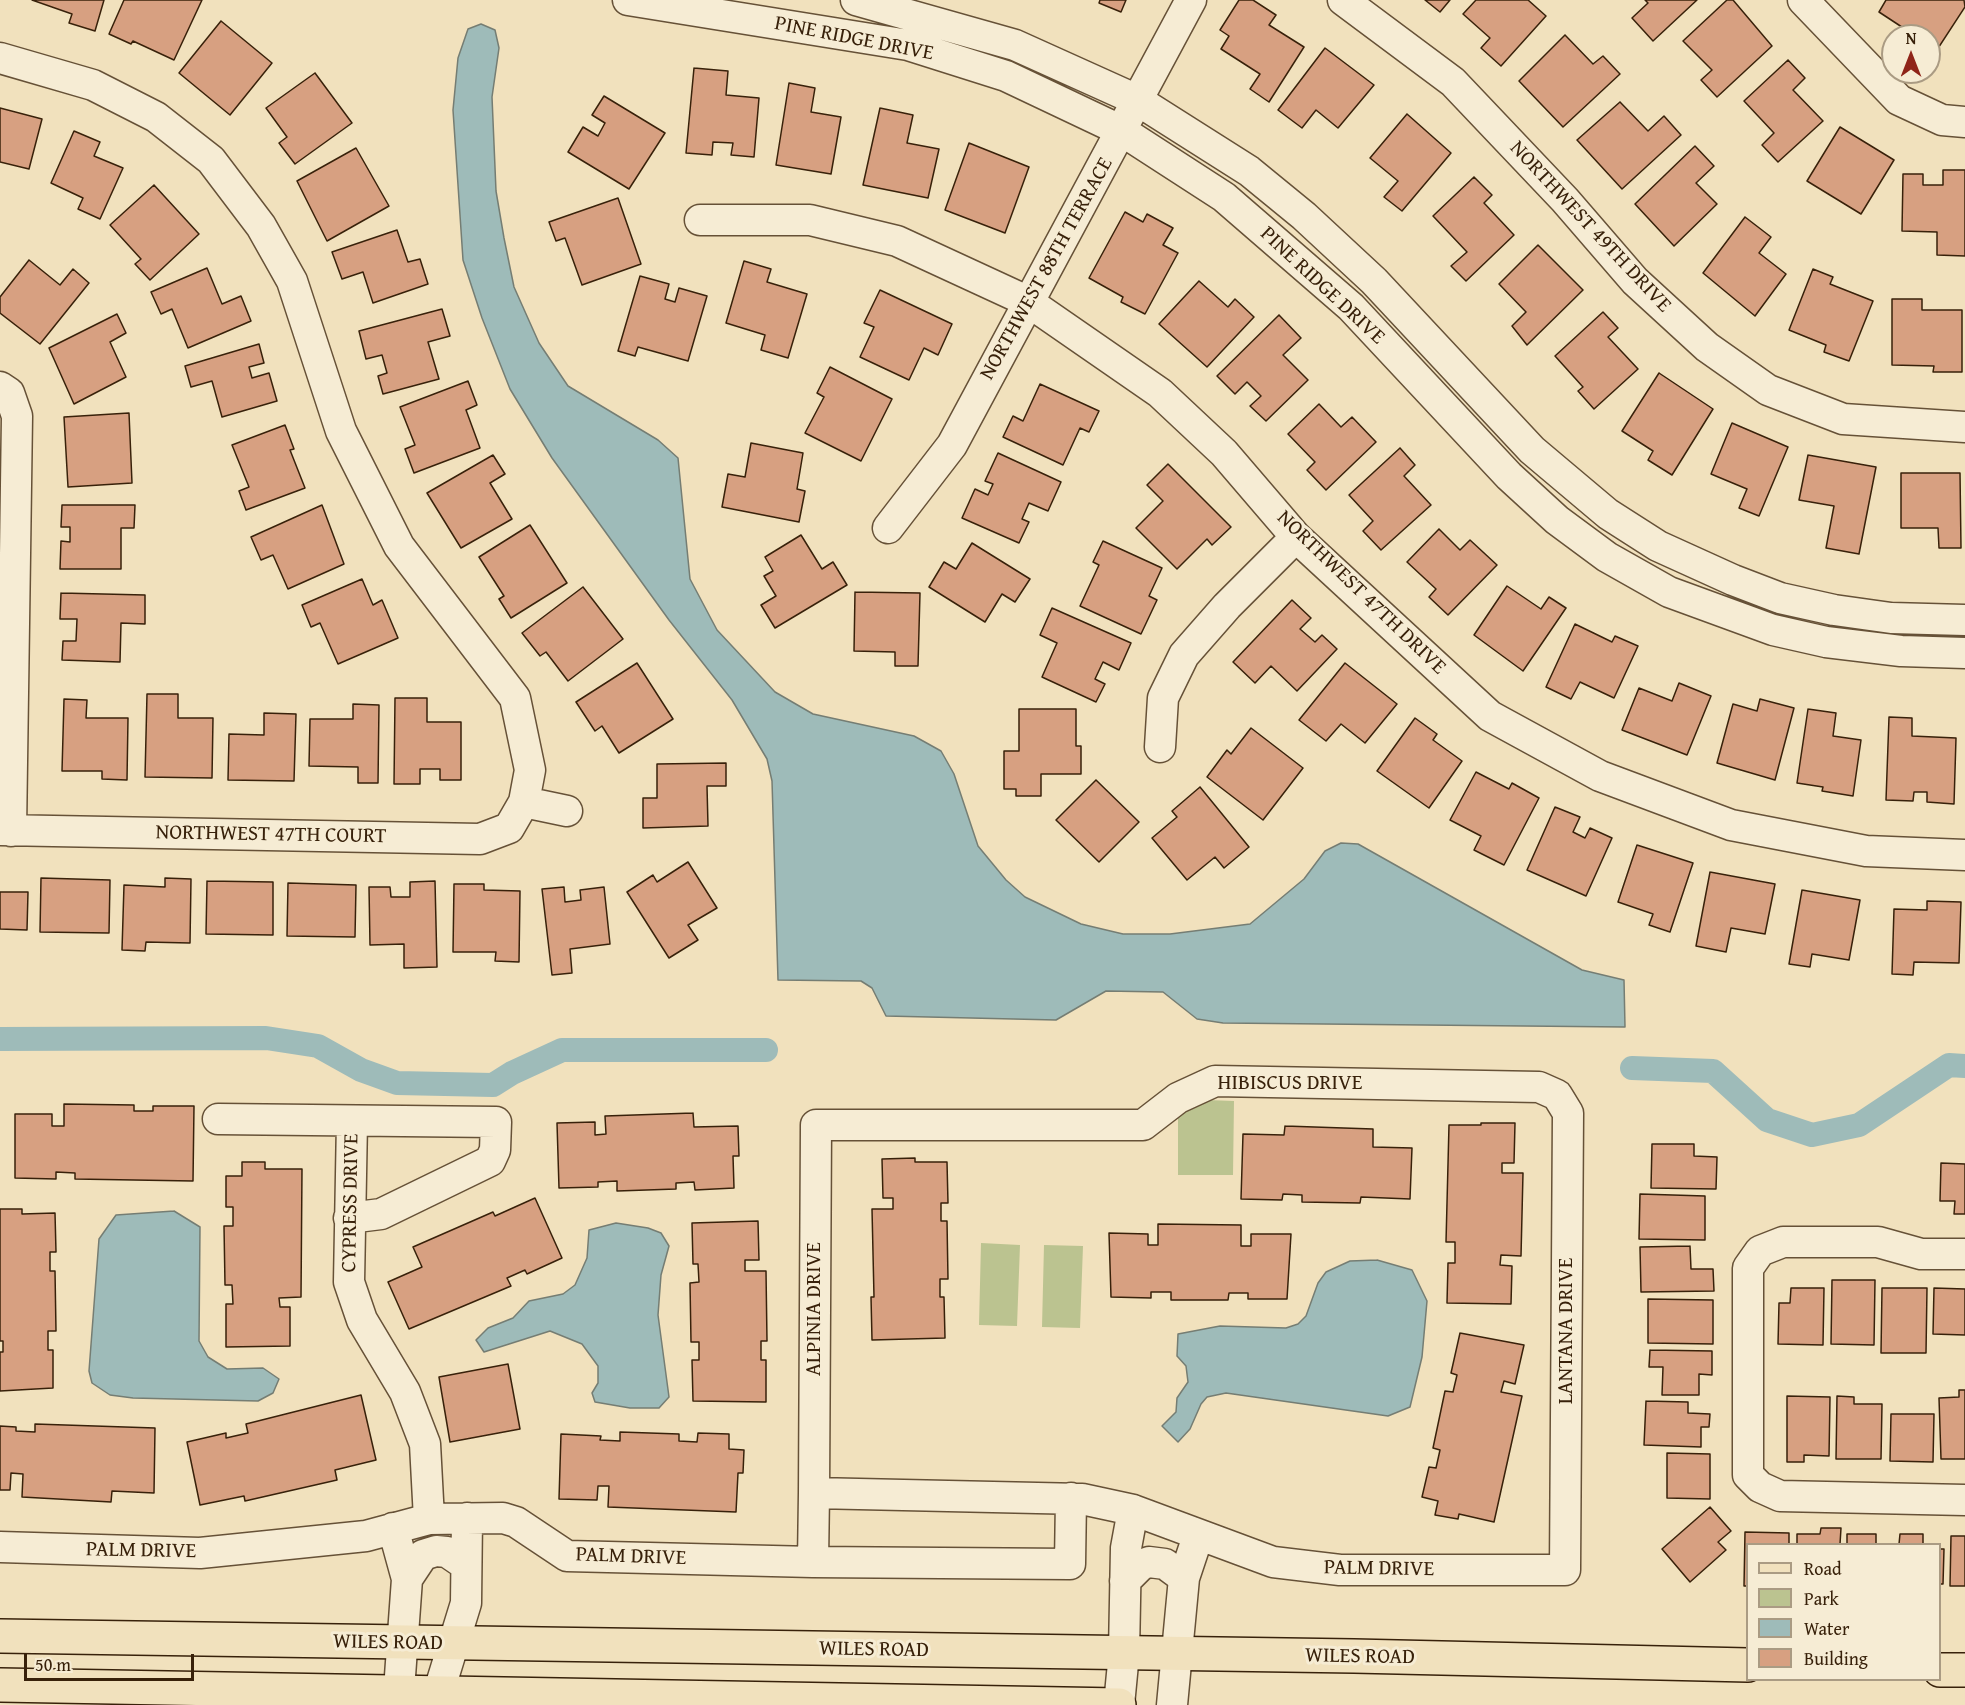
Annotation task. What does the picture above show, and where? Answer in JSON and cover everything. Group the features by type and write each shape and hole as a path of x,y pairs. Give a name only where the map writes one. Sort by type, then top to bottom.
{"main road":[{"name":"WILES ROAD","path":"0,1636 453,1645 1175,1653 1746,1665"},
{"path":"1941,1670 1965,1671"},
{"path":"0,1685 399,1690 754,1701 1119,1705"}],"street":[{"name":"PINE RIDGE DRIVE","path":"628,0 908,45 1006,76 1122,131 1224,197 1351,307 1509,476 1557,520 1607,557 1669,592 1773,630 1837,643 1901,651 1965,653"},
{"name":"PINE RIDGE DRIVE","path":"856,0 911,13 1015,45 1137,100 1249,171 1304,216 1374,281 1532,450 1608,514 1658,546 1733,580 1780,598 1834,610 1892,618 1965,620"},
{"name":"NORTHWEST 88TH TERRACE","path":"888,528 952,445 1027,301 1122,131 1191,0"},
{"name":"NORTHWEST 49TH DRIVE","path":"1343,0 1453,82 1565,200 1635,281 1707,347 1768,390 1843,419 1965,428"},
{"path":"1803,0 1899,100 1942,120 1965,122"},
{"name":"NORTHWEST 47TH COURT","path":"0,58 93,86 156,117 211,160 261,226 292,281 342,431 399,546 515,699 530,770 524,802 509,828 480,840 6,830"},
{"name":"NORTHWEST 47TH DRIVE","path":"700,220 810,220 897,241 1027,301 1160,393 1224,453 1296,537 1490,716 1600,776 1731,825 1866,851 1965,855"},
{"path":"4,390 18,416 6,830"},
{"path":"1160,747 1164,699 1184,655 1227,606 1296,537"},
{"path":"524,802 567,811"},
{"name":"HIBISCUS DRIVE","path":"816,1125 1143,1125 1178,1098 1215,1081 1539,1087 1557,1095"},
{"name":"LANTANA DRIVE","path":"1557,1095 1568,1113 1565,1570"},
{"path":"218,1119 496,1122 495,1150 490,1161 381,1214 349,1218"},
{"name":"CYPRESS DRIVE","path":"352,1121 349,1282 362,1320 405,1392 425,1444 429,1519"},
{"name":"ALPINIA DRIVE","path":"813,1492 816,1125"},
{"path":"1965,1254 1922,1254 1878,1242 1782,1242 1760,1251 1748,1268 1748,1475 1760,1487 1780,1496 1965,1500"},
{"path":"813,1492 813,1562"},
{"name":"PALM DRIVE","path":"813,1492 1071,1498 1134,1510 1198,1536 1273,1562 1340,1570 1565,1570"},
{"name":"PALM DRIVE","path":"0,1547 200,1553 366,1536 429,1519 503,1518 516,1522 567,1556 813,1562 1070,1564 1071,1498"},
{"path":"1119,1705 1124,1653 1126,1548 1134,1510"},
{"path":"439,1691 466,1603 467,1518"},
{"path":"393,1528 407,1579 399,1690"},
{"path":"1172,1705 1175,1653 1184,1578 1198,1536"},
{"path":"407,1579 423,1555 436,1551 447,1552 466,1566"},
{"path":"1125,1581 1141,1566 1156,1561 1165,1564 1184,1578"}],"green space":[{"path":"1207,1100 1234,1101 1233,1175 1178,1175 1178,1114"},
{"path":"981,1243 1020,1245 1017,1326 979,1325"},
{"path":"1044,1245 1083,1246 1080,1328 1042,1327"}],"water":[{"path":"481,24 495,30 499,48 492,97 496,191 514,287 539,343 568,386 658,440 678,458 690,579 717,630 775,692 813,714 914,736 941,751 954,774 978,846 1006,880 1025,897 1081,924 1123,934 1170,934 1250,924 1304,879 1325,851 1341,843 1358,844 1582,970 1624,980 1625,1027 1223,1023 1197,1019 1163,992 1106,991 1056,1020 886,1016 872,988 861,981 778,980 772,781 767,759 732,700 669,620 552,458 510,389 482,318 463,260 453,110 458,58 468,29"},
{"path":"174,1211 200,1227 199,1341 208,1357 227,1369 263,1368 279,1379 273,1393 258,1401 133,1398 110,1395 92,1383 89,1371 99,1239 116,1215"},
{"path":"616,1223 648,1228 661,1233 669,1246 661,1275 658,1315 669,1397 659,1408 630,1408 595,1402 592,1393 598,1383 598,1366 582,1344 550,1331 484,1352 476,1340 488,1328 513,1318 529,1301 563,1294 575,1285 587,1258 589,1230"},
{"path":"1377,1260 1412,1270 1427,1301 1422,1357 1410,1407 1388,1416 1226,1393 1207,1397 1201,1404 1190,1429 1178,1442 1162,1426 1176,1412 1177,1398 1188,1382 1186,1366 1177,1356 1178,1334 1220,1326 1286,1328 1298,1324 1306,1316 1318,1283 1326,1272 1350,1261"}],"building":[{"path":"32,0 104,0 95,31 69,23 72,14"},
{"path":"124,0 202,0 174,60 133,41 131,44 109,34"},
{"path":"1100,0 1126,0 1121,12 1099,3"},
{"path":"1239,0 1253,0 1276,15 1269,25 1304,47 1269,102 1250,89 1260,74 1221,49 1229,36 1220,30"},
{"path":"1425,0 1450,0 1440,12"},
{"path":"1476,0 1528,0 1546,16 1501,66 1481,48 1490,38 1463,14"},
{"path":"1645,0 1697,0 1653,41 1632,18 1648,3"},
{"path":"1727,0 1733,0 1772,46 1717,97 1701,80 1712,70 1683,41"},
{"path":"1886,0 1964,0 1965,7 1941,44 1941,24 1897,24 1879,12"},
{"path":"221,21 272,63 230,115 179,73"},
{"path":"1565,35 1593,64 1603,56 1620,74 1563,127 1519,81"},
{"path":"1325,48 1374,85 1338,128 1316,110 1302,128 1278,110"},
{"path":"1788,60 1805,78 1793,90 1823,121 1778,162 1762,145 1774,133 1744,101"},
{"path":"694,68 728,71 726,95 759,98 754,157 731,155 733,143 713,142 712,155 686,153"},
{"path":"315,73 352,123 295,164 279,143 287,137 266,108"},
{"path":"789,83 815,88 811,112 841,117 831,174 776,165"},
{"path":"604,96 665,133 629,189 568,152 583,127 598,136 605,123 592,115"},
{"path":"1620,102 1648,131 1664,116 1681,135 1622,189 1577,140"},
{"path":"0,108 42,119 29,169 0,162"},
{"path":"880,108 913,115 907,143 939,149 928,198 863,185"},
{"path":"1407,114 1451,153 1402,211 1384,197 1398,181 1370,158"},
{"path":"1840,127 1894,160 1861,214 1807,181"},
{"path":"74,131 100,142 94,156 123,168 100,219 78,209 83,198 51,183"},
{"path":"969,143 1029,167 1005,233 945,210"},
{"path":"1695,146 1714,166 1696,183 1717,204 1674,246 1635,204"},
{"path":"356,148 389,206 327,241 297,181"},
{"path":"1943,170 1965,170 1965,256 1937,255 1937,232 1902,231 1903,174 1923,174 1923,185 1943,185"},
{"path":"1474,177 1492,195 1484,203 1514,235 1466,281 1451,266 1467,252 1433,216"},
{"path":"154,185 199,234 150,280 135,264 141,259 110,225"},
{"path":"618,198 641,264 582,285 565,238 556,241 549,222"},
{"path":"1125,212 1143,222 1147,214 1173,228 1163,245 1178,253 1145,314 1121,302 1123,297 1089,278"},
{"path":"1745,217 1771,237 1759,253 1786,274 1755,316 1703,273"},
{"path":"397,230 408,262 420,259 428,284 373,303 363,272 342,279 332,252"},
{"path":"1538,245 1583,290 1527,345 1512,326 1526,312 1499,284"},
{"path":"29,260 60,285 73,269 89,283 40,344 0,313 0,297"},
{"path":"744,261 771,269 767,282 807,294 788,358 761,350 765,335 726,323"},
{"path":"207,268 222,304 241,296 251,321 188,348 172,309 161,314 151,292"},
{"path":"1813,269 1833,277 1830,284 1873,301 1849,361 1824,352 1826,345 1789,330"},
{"path":"640,276 669,284 665,299 675,302 679,288 707,296 688,361 638,347 635,356 618,351"},
{"path":"1199,281 1228,307 1235,299 1254,317 1207,367 1159,324"},
{"path":"880,290 952,324 938,355 924,348 909,380 860,357 874,327 864,323"},
{"path":"1892,299 1922,299 1922,310 1962,310 1962,372 1933,372 1934,366 1892,365"},
{"path":"442,309 450,336 428,342 439,379 383,394 378,376 387,373 382,355 366,359 359,331"},
{"path":"1603,312 1618,328 1608,337 1638,369 1594,409 1578,391 1583,387 1555,356"},
{"path":"117,314 126,333 110,342 126,377 74,404 49,348"},
{"path":"1279,315 1301,338 1283,355 1308,380 1266,421 1250,406 1261,396 1247,382 1235,394 1217,376"},
{"path":"259,344 264,363 249,367 252,378 269,373 277,401 222,417 212,381 191,387 185,366"},
{"path":"830,367 892,399 861,461 805,433 824,397 817,393"},
{"path":"1659,373 1713,409 1672,475 1648,460 1653,451 1622,431"},
{"path":"468,381 477,405 466,410 480,448 414,473 405,449 415,445 400,407"},
{"path":"1040,384 1099,411 1089,432 1080,428 1063,465 1003,437 1013,416 1023,421"},
{"path":"1319,404 1341,427 1352,417 1376,442 1326,490 1307,470 1315,462 1288,434"},
{"path":"129,413 132,483 68,487 64,417"},
{"path":"1732,423 1788,447 1759,516 1739,508 1747,489 1711,474"},
{"path":"285,425 294,449 290,450 305,488 246,510 239,491 249,487 232,445"},
{"path":"751,443 803,453 797,489 805,491 799,522 722,507 728,474 745,477"},
{"path":"1400,448 1415,465 1404,476 1431,505 1381,550 1363,531 1373,521 1349,495"},
{"path":"998,453 1061,482 1048,511 1029,503 1022,519 1029,522 1019,543 962,518 975,489 988,495 993,484 985,481"},
{"path":"493,455 505,474 490,483 512,519 461,548 427,493"},
{"path":"1808,455 1876,467 1859,554 1826,548 1834,506 1799,500"},
{"path":"1168,464 1231,527 1212,545 1207,539 1177,569 1136,528 1163,501 1147,485"},
{"path":"1901,473 1960,473 1961,548 1939,548 1938,528 1901,528"},
{"path":"62,505 135,505 134,528 121,528 121,569 60,569 61,541 70,542 70,527 61,527"},
{"path":"322,505 344,564 288,589 273,555 261,560 251,537"},
{"path":"530,525 567,583 511,618 499,599 504,596 479,557"},
{"path":"1439,529 1460,550 1470,540 1497,565 1448,615 1429,597 1436,589 1407,562"},
{"path":"801,535 822,569 833,562 847,585 775,628 761,605 776,596 764,576 773,571 765,557"},
{"path":"1103,541 1162,568 1149,596 1157,600 1141,634 1080,606 1099,565 1093,562"},
{"path":"972,543 1030,579 1015,602 1002,594 985,622 929,587 944,562 956,569"},
{"path":"362,579 373,605 382,600 398,638 338,664 320,623 311,627 302,605"},
{"path":"1507,586 1541,609 1549,597 1566,608 1523,671 1474,635"},
{"path":"583,587 623,639 568,681 546,652 540,656 522,633"},
{"path":"855,592 920,593 918,666 895,666 895,652 854,651"},
{"path":"61,593 145,595 145,624 121,623 120,662 62,660 63,641 76,641 77,619 60,619"},
{"path":"1292,600 1311,618 1300,629 1315,642 1322,635 1337,649 1297,691 1271,666 1255,683 1233,662"},
{"path":"1052,608 1131,643 1119,670 1103,662 1095,679 1105,684 1096,702 1042,677 1057,643 1040,635"},
{"path":"1575,624 1612,642 1615,636 1638,646 1614,698 1580,682 1571,699 1546,687"},
{"path":"637,663 673,719 619,753 602,726 595,731 576,702"},
{"path":"1345,663 1397,704 1365,743 1341,724 1326,741 1299,720"},
{"path":"1679,683 1711,696 1687,755 1622,730 1639,688 1672,701"},
{"path":"147,694 178,694 178,718 213,718 212,778 145,777"},
{"path":"395,698 427,698 427,722 461,722 461,780 440,780 440,769 420,769 420,784 394,784"},
{"path":"64,699 87,700 86,718 128,718 127,780 102,779 102,771 62,771"},
{"path":"1760,699 1794,708 1775,780 1717,763 1733,704 1757,711"},
{"path":"353,704 379,705 378,783 358,783 358,767 309,766 310,719 353,719"},
{"path":"1019,709 1076,709 1076,746 1081,746 1081,774 1041,774 1041,796 1016,796 1016,789 1004,789 1004,751 1019,751"},
{"path":"1808,709 1836,713 1833,736 1861,740 1853,796 1822,791 1823,787 1797,783"},
{"path":"264,713 296,714 294,781 228,780 229,734 264,735"},
{"path":"1889,717 1912,718 1912,736 1956,738 1954,804 1927,802 1927,792 1914,792 1913,801 1886,800"},
{"path":"1415,718 1437,734 1433,740 1462,761 1429,808 1377,771"},
{"path":"1251,728 1303,768 1263,820 1207,777 1227,750 1231,754"},
{"path":"726,763 726,786 707,786 708,826 643,828 643,798 657,798 657,764"},
{"path":"1476,772 1509,789 1512,783 1539,798 1504,865 1474,850 1481,836 1450,820"},
{"path":"1096,780 1139,822 1099,862 1056,820"},
{"path":"1200,787 1249,847 1224,868 1215,857 1187,880 1152,838 1177,817 1172,811"},
{"path":"1555,807 1580,817 1573,832 1585,838 1590,828 1612,838 1586,896 1527,870"},
{"path":"1637,845 1693,863 1670,932 1649,925 1653,914 1618,902"},
{"path":"688,862 717,908 688,925 698,940 669,958 627,892 653,875 657,882"},
{"path":"1710,872 1775,884 1765,934 1731,928 1726,952 1696,946"},
{"path":"41,878 110,880 109,933 40,932"},
{"path":"165,878 191,879 190,943 146,942 145,951 122,950 124,885 165,887"},
{"path":"207,881 273,882 273,935 206,934"},
{"path":"435,881 437,967 404,968 404,944 370,945 369,887 390,887 391,897 410,897 410,882"},
{"path":"288,883 356,885 355,937 287,936"},
{"path":"454,884 484,884 484,890 520,891 519,962 495,961 496,952 453,952"},
{"path":"564,887 565,902 581,900 580,890 604,887 610,944 570,949 572,973 552,975 542,889"},
{"path":"1802,890 1860,900 1849,960 1812,954 1810,967 1789,964"},
{"path":"0,892 28,892 27,930 0,929"},
{"path":"1927,901 1961,902 1959,963 1914,962 1913,975 1892,974 1894,909 1927,910"},
{"path":"64,1104 134,1105 134,1111 153,1111 153,1106 194,1106 193,1181 75,1179 75,1173 56,1172 56,1179 15,1178 15,1114 52,1114 52,1126 64,1126"},
{"path":"693,1113 694,1127 738,1126 739,1156 733,1156 734,1188 695,1190 694,1182 676,1183 676,1189 617,1191 617,1181 598,1182 598,1187 559,1188 557,1123 595,1122 595,1135 606,1134 605,1116"},
{"path":"1481,1123 1515,1123 1514,1163 1502,1163 1502,1173 1523,1173 1521,1256 1501,1255 1500,1265 1512,1266 1511,1304 1447,1303 1448,1263 1455,1263 1455,1242 1446,1242 1449,1125 1481,1125"},
{"path":"1285,1126 1373,1129 1373,1147 1412,1148 1410,1199 1361,1197 1360,1203 1302,1202 1302,1195 1283,1194 1282,1200 1241,1199 1243,1134 1284,1135"},
{"path":"1652,1144 1694,1144 1694,1156 1717,1157 1716,1189 1651,1188"},
{"path":"915,1158 915,1162 947,1162 948,1203 941,1203 941,1221 947,1221 948,1279 940,1279 940,1297 944,1297 945,1338 872,1340 871,1297 874,1297 872,1209 893,1209 893,1198 883,1198 882,1159"},
{"path":"242,1162 265,1162 265,1169 302,1169 301,1297 279,1298 280,1307 290,1307 290,1346 226,1347 226,1304 233,1304 232,1285 225,1285 224,1226 233,1226 233,1207 226,1207 226,1176 242,1176"},
{"path":"1941,1163 1965,1164 1965,1214 1954,1214 1955,1201 1940,1201"},
{"path":"1640,1194 1705,1196 1705,1240 1639,1239"},
{"path":"535,1198 562,1258 527,1274 525,1270 507,1278 511,1286 409,1329 388,1282 422,1267 413,1247 493,1212 495,1216"},
{"path":"0,1209 22,1209 22,1214 55,1213 56,1252 50,1252 50,1271 55,1271 56,1331 48,1331 48,1350 53,1350 53,1388 0,1391 0,1352 3,1352 3,1341 0,1341"},
{"path":"758,1221 759,1260 745,1260 745,1271 766,1271 767,1341 761,1341 761,1360 766,1360 766,1402 693,1401 692,1360 699,1360 699,1342 691,1342 690,1283 699,1282 698,1264 693,1264 692,1223"},
{"path":"1158,1224 1241,1225 1241,1246 1251,1246 1251,1234 1291,1234 1287,1299 1248,1299 1248,1293 1229,1293 1228,1300 1171,1300 1171,1292 1151,1292 1151,1298 1111,1297 1109,1233 1148,1234 1148,1245 1158,1245"},
{"path":"1690,1246 1691,1269 1713,1269 1714,1291 1641,1292 1640,1247"},
{"path":"1832,1280 1875,1280 1874,1345 1831,1344"},
{"path":"1791,1288 1824,1288 1823,1345 1778,1344 1779,1303 1790,1303"},
{"path":"1882,1288 1927,1288 1926,1353 1881,1353"},
{"path":"1934,1288 1965,1289 1965,1335 1933,1334"},
{"path":"1648,1299 1713,1300 1713,1344 1648,1343"},
{"path":"1460,1333 1524,1345 1515,1384 1504,1381 1501,1392 1522,1396 1494,1522 1459,1514 1458,1519 1435,1515 1438,1501 1422,1497 1429,1467 1436,1468 1440,1450 1433,1448 1445,1391 1453,1392 1457,1375 1451,1373"},
{"path":"1650,1350 1712,1351 1712,1375 1699,1374 1699,1395 1662,1395 1663,1367 1649,1367"},
{"path":"508,1364 520,1429 450,1442 439,1377"},
{"path":"1959,1390 1965,1390 1965,1459 1941,1459 1939,1398 1959,1397"},
{"path":"361,1395 376,1460 335,1470 337,1480 245,1501 244,1496 200,1505 187,1442 226,1433 226,1438 248,1433 246,1424"},
{"path":"1787,1396 1830,1397 1829,1456 1804,1455 1804,1462 1787,1462"},
{"path":"1837,1396 1854,1397 1854,1404 1882,1404 1881,1459 1836,1459"},
{"path":"1646,1401 1688,1402 1688,1413 1710,1414 1709,1427 1701,1427 1701,1447 1644,1445"},
{"path":"1891,1414 1934,1414 1933,1462 1890,1461"},
{"path":"35,1424 155,1428 154,1493 112,1491 111,1502 22,1497 23,1474 11,1473 10,1490 0,1490 0,1426 16,1427 16,1431 35,1432"},
{"path":"620,1432 679,1434 679,1441 697,1442 698,1433 729,1434 729,1449 744,1450 743,1473 738,1473 736,1512 608,1507 609,1486 598,1486 597,1500 559,1499 561,1434 601,1436 600,1440 620,1441"},
{"path":"1667,1453 1710,1454 1710,1499 1667,1498"},
{"path":"1710,1507 1731,1531 1718,1542 1726,1550 1690,1582 1662,1549"},
{"path":"1821,1528 1841,1528 1840,1543 1797,1543 1797,1534 1820,1534"},
{"path":"1745,1532 1789,1533 1789,1543 1746,1543 1746,1586 1744,1586"},
{"path":"1847,1534 1876,1534 1876,1543 1847,1543"},
{"path":"1900,1534 1923,1534 1923,1543 1899,1543"},
{"path":"1951,1536 1965,1536 1965,1586 1950,1586"},
{"path":"1941,1549 1944,1549 1943,1584 1941,1584"}],"waterway":[{"path":"0,1039 266,1038 318,1046 361,1070 397,1083 493,1085 512,1073 562,1050 766,1050"},
{"path":"1632,1068 1713,1071 1767,1120 1812,1135 1859,1125 1949,1065 1965,1066"}]}
